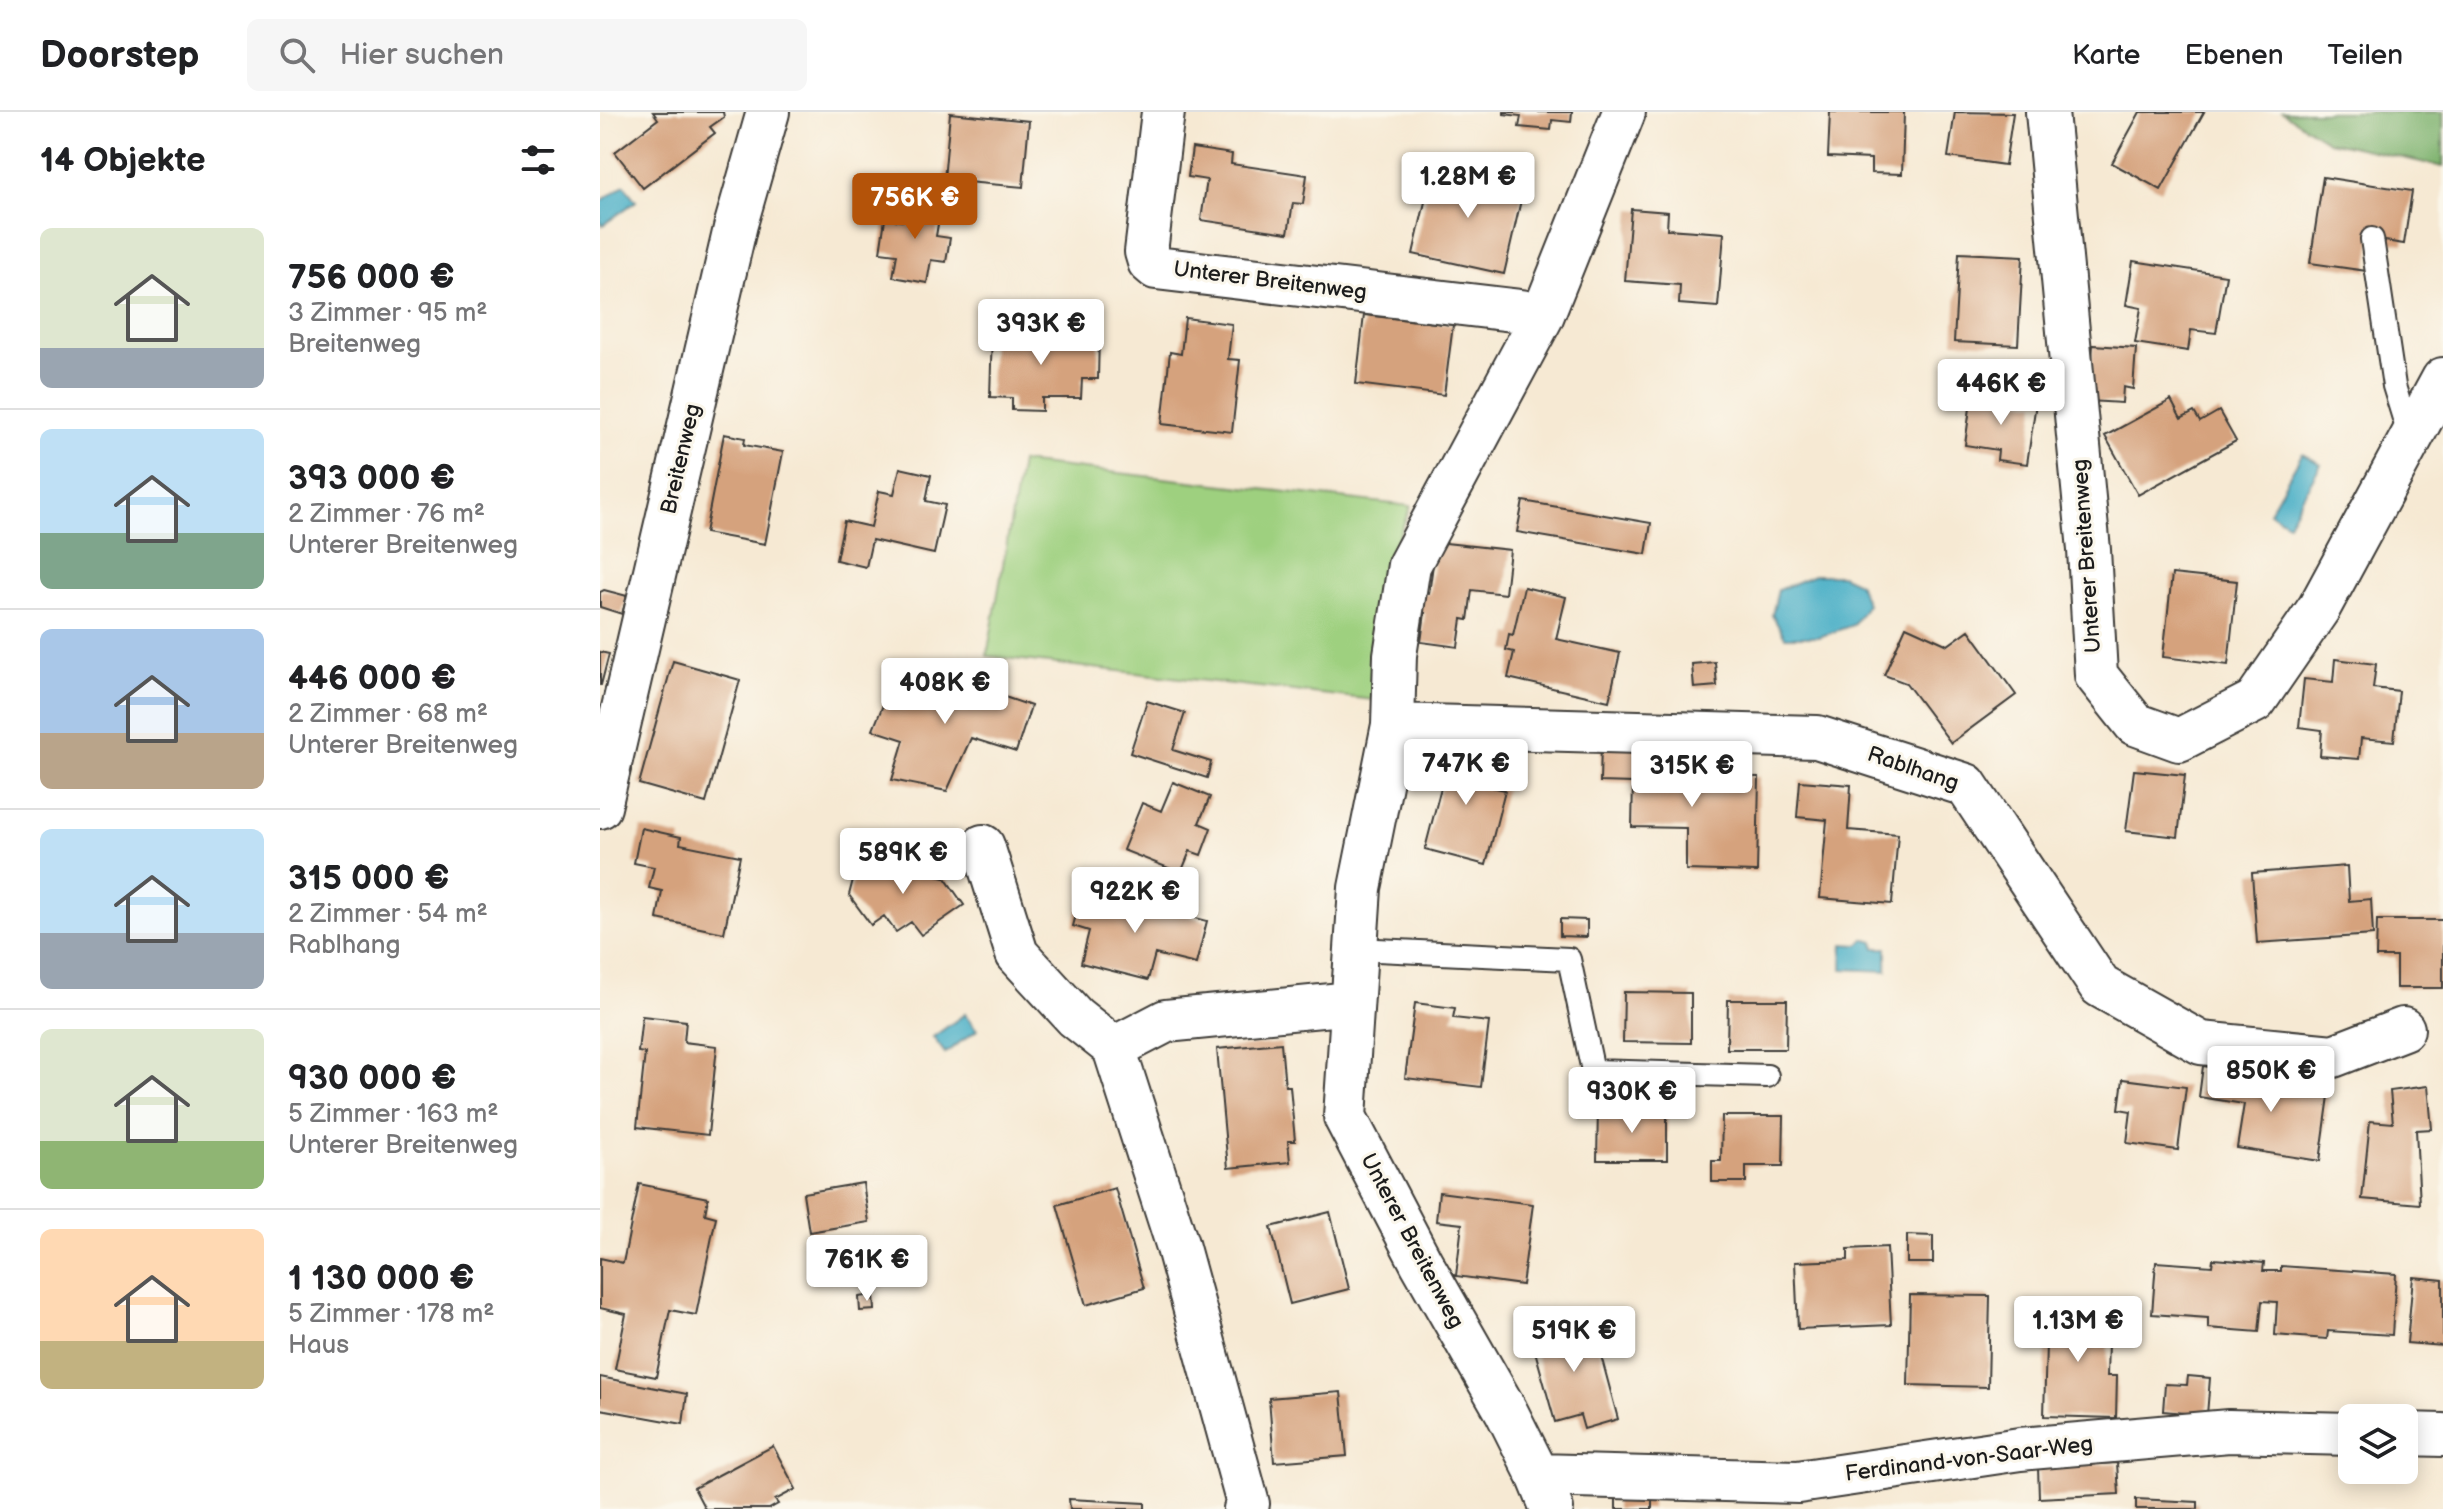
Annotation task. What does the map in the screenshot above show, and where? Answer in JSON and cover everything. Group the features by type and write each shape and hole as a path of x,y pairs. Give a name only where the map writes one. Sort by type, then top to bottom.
{"street":[{"name":"Breitenweg","path":"600,807 736,224 768,112"},
{"name":"Unterer Breitenweg","path":"1163,112 1146,252 1149,262 1156,268 1505,309 1542,317"},
{"name":"Unterer Breitenweg","path":"1545,1492 1345,1117 1360,888 1393,725 1395,655 1409,565 1542,317 1624,112"},
{"name":"Unterer Breitenweg","path":"2047,112 2089,550 2096,675 2135,724 2179,740 2255,701 2319,608 2443,379"},
{"name":"Rablhang","path":"1393,725 1817,737 1966,785 2100,986 2201,1043 2333,1056 2403,1029"},
{"path":"983,846 1017,954 1075,1017 1114,1048 1177,1244 1248,1504 1245,1509"},
{"path":"1114,1048 1166,1021 1352,1003"},
{"name":"Ferdinand-von-Saar-Weg","path":"1545,1492 1798,1482 2050,1446 2229,1431 2338,1434"},
{"path":"2418,1434 2443,1435"}],"lane":[{"path":"2372,239 2394,386 2411,441"},
{"path":"1356,949 1569,959 1593,1071 1767,1076"}],"green space":[{"path":"2282,112 2443,112 2443,167 2328,141"},
{"path":"1021,462 1411,506 1392,552 1373,700 987,656"}],"water":[{"path":"624,185 636,201 603,225 600,221 600,202"},
{"path":"2302,454 2321,464 2288,523 2269,512"},
{"path":"1814,575 1841,575 1858,583 1867,604 1853,625 1819,637 1785,637 1772,615 1778,590"},
{"path":"1864,939 1874,942 1875,948 1887,948 1887,971 1842,969 1843,944 1859,945"},
{"path":"965,1014 977,1030 945,1053 933,1037"}],"building":[{"path":"653,112 723,112 724,117 710,127 715,133 643,188 615,152 658,119"},
{"path":"1504,112 1572,112 1571,122 1552,120 1551,130 1519,127 1521,116"},
{"path":"1830,112 1904,112 1902,174 1871,173 1871,159 1828,157"},
{"path":"1955,112 2013,113 2005,165 1948,157"},
{"path":"2140,112 2204,112 2161,190 2112,163"},
{"path":"950,113 1029,121 1023,187 944,180"},
{"path":"1192,148 1232,154 1231,164 1307,175 1303,204 1293,203 1288,233 1201,220 1207,180 1188,177"},
{"path":"1433,167 1524,187 1504,274 1413,254"},
{"path":"2323,177 2412,191 2404,244 2372,239 2367,271 2310,263"},
{"path":"906,201 941,206 936,236 950,238 946,262 931,260 927,283 893,277 897,254 880,252 885,219 902,221"},
{"path":"1631,209 1668,212 1667,229 1724,233 1718,307 1679,304 1680,285 1625,281"},
{"path":"1959,253 2023,256 2018,345 1954,342"},
{"path":"2133,261 2226,275 2216,333 2191,330 2188,351 2135,343 2141,308 2126,305"},
{"path":"1364,315 1453,325 1444,395 1356,384"},
{"path":"1185,318 1232,324 1228,359 1240,360 1232,432 1162,424 1170,352 1181,354"},
{"path":"992,332 1099,335 1098,379 1082,379 1081,398 1042,398 1042,411 1012,410 1012,398 990,397"},
{"path":"2093,345 2136,348 2133,389 2123,387 2122,403 2089,401"},
{"path":"1972,393 2036,403 2027,464 1997,460 1998,450 1965,445"},
{"path":"2171,400 2181,419 2194,412 2200,422 2219,411 2236,441 2138,495 2105,436"},
{"path":"724,434 745,438 744,445 783,452 765,544 705,533"},
{"path":"900,468 931,475 926,501 945,505 934,554 872,540 866,567 836,560 844,521 871,527 879,491 894,494"},
{"path":"1523,501 1651,523 1646,554 1517,532"},
{"path":"1436,542 1510,550 1505,594 1472,590 1468,620 1462,619 1458,647 1421,642 1425,613 1414,612 1417,593 1429,594"},
{"path":"2172,574 2237,581 2228,665 2163,657"},
{"path":"1524,587 1566,597 1556,639 1620,653 1609,701 1508,678 1514,652 1506,650 1509,634 1513,635"},
{"path":"604,590 627,596 622,614 600,607 600,592"},
{"path":"1906,626 1948,645 1969,630 2016,695 1951,743 1906,683 1884,675"},
{"path":"600,652 609,654 601,685 600,685"},
{"path":"2335,659 2376,664 2373,688 2399,691 2394,741 2361,738 2359,759 2320,756 2322,730 2299,727 2304,679 2333,682"},
{"path":"673,661 740,680 706,803 639,784"},
{"path":"1715,662 1717,686 1694,688 1692,664"},
{"path":"926,670 1031,706 1016,752 971,738 947,791 892,780 904,740 873,730 893,680 916,684"},
{"path":"1147,701 1185,713 1173,750 1211,762 1207,778 1130,753"},
{"path":"1453,741 1492,751 1483,785 1505,790 1486,865 1425,849"},
{"path":"1601,744 1646,745 1645,775 1759,777 1757,872 1686,870 1686,828 1632,827 1633,783 1600,782"},
{"path":"2134,770 2185,775 2178,837 2126,831"},
{"path":"1800,781 1851,785 1848,830 1898,834 1892,904 1820,898 1827,820 1797,817"},
{"path":"1173,782 1210,797 1199,823 1211,828 1201,855 1190,851 1181,873 1123,850 1142,803 1161,811"},
{"path":"641,828 681,837 680,844 740,856 724,933 657,919 662,891 649,888 654,867 634,863"},
{"path":"869,859 945,878 964,905 921,935 911,922 896,932 884,916 871,925 849,895 855,872"},
{"path":"2347,866 2349,901 2371,899 2373,935 2257,943 2252,873"},
{"path":"1083,889 1207,921 1196,964 1155,954 1148,980 1081,963 1089,931 1073,926"},
{"path":"1560,919 1587,920 1587,937 1560,936"},
{"path":"2377,920 2443,920 2443,988 2396,988 2396,957 2376,957"},
{"path":"1624,992 1691,993 1691,1043 1623,1042"},
{"path":"1728,1000 1787,1000 1786,1049 1727,1049"},
{"path":"1415,1003 1455,1008 1453,1018 1489,1022 1481,1087 1405,1078"},
{"path":"642,1016 686,1021 684,1042 717,1046 708,1135 637,1127 645,1053 638,1052"},
{"path":"1281,1043 1285,1086 1290,1086 1295,1141 1288,1141 1290,1162 1228,1168 1217,1049"},
{"path":"2203,1066 2252,1074 2250,1084 2329,1096 2320,1161 2237,1148 2244,1104 2199,1097"},
{"path":"2123,1079 2186,1087 2178,1150 2127,1143 2131,1111 2119,1109"},
{"path":"2428,1086 2432,1129 2416,1130 2420,1204 2362,1199 2370,1121 2393,1123 2390,1091"},
{"path":"1598,1110 1667,1111 1667,1160 1597,1160"},
{"path":"1722,1116 1784,1116 1783,1166 1746,1166 1746,1182 1712,1182 1712,1161 1721,1161"},
{"path":"863,1183 869,1222 809,1232 803,1193"},
{"path":"639,1184 708,1198 705,1214 716,1217 696,1315 670,1310 656,1377 615,1369 626,1314 600,1308 600,1258 623,1263"},
{"path":"1115,1188 1144,1288 1086,1305 1057,1205"},
{"path":"1439,1192 1533,1204 1522,1285 1456,1276 1462,1224 1436,1221"},
{"path":"1330,1212 1349,1289 1290,1304 1271,1227"},
{"path":"1907,1235 1933,1236 1933,1263 1907,1263"},
{"path":"1887,1247 1891,1325 1798,1329 1795,1262 1848,1260 1848,1249"},
{"path":"2213,1259 2264,1263 2263,1271 2281,1271 2281,1266 2396,1274 2392,1335 2328,1331 2327,1339 2275,1335 2277,1302 2262,1301 2259,1332 2208,1328 2208,1318 2152,1314 2156,1262 2212,1266"},
{"path":"2413,1277 2443,1280 2443,1346 2407,1343"},
{"path":"874,1295 875,1310 860,1311 859,1297"},
{"path":"1910,1295 1990,1296 1988,1387 1908,1385"},
{"path":"2047,1307 2109,1309 2107,1376 2117,1376 2116,1418 2044,1416"},
{"path":"1572,1318 1577,1338 1595,1333 1618,1419 1584,1429 1580,1415 1555,1422 1529,1330"},
{"path":"2188,1376 2210,1378 2207,1415 2163,1411 2165,1384 2187,1385"},
{"path":"600,1377 687,1394 683,1424 600,1409"},
{"path":"1341,1392 1347,1456 1274,1462 1269,1398"},
{"path":"773,1446 796,1489 775,1500 778,1504 769,1509 705,1509 694,1488"},
{"path":"2117,1463 2119,1494 2039,1498 2038,1467"},
{"path":"1616,1496 1652,1498 1652,1509 1616,1509"},
{"path":"1069,1499 1145,1503 1145,1509 1070,1509"},
{"path":"2136,1499 2198,1502 2198,1509 2136,1509"}]}
